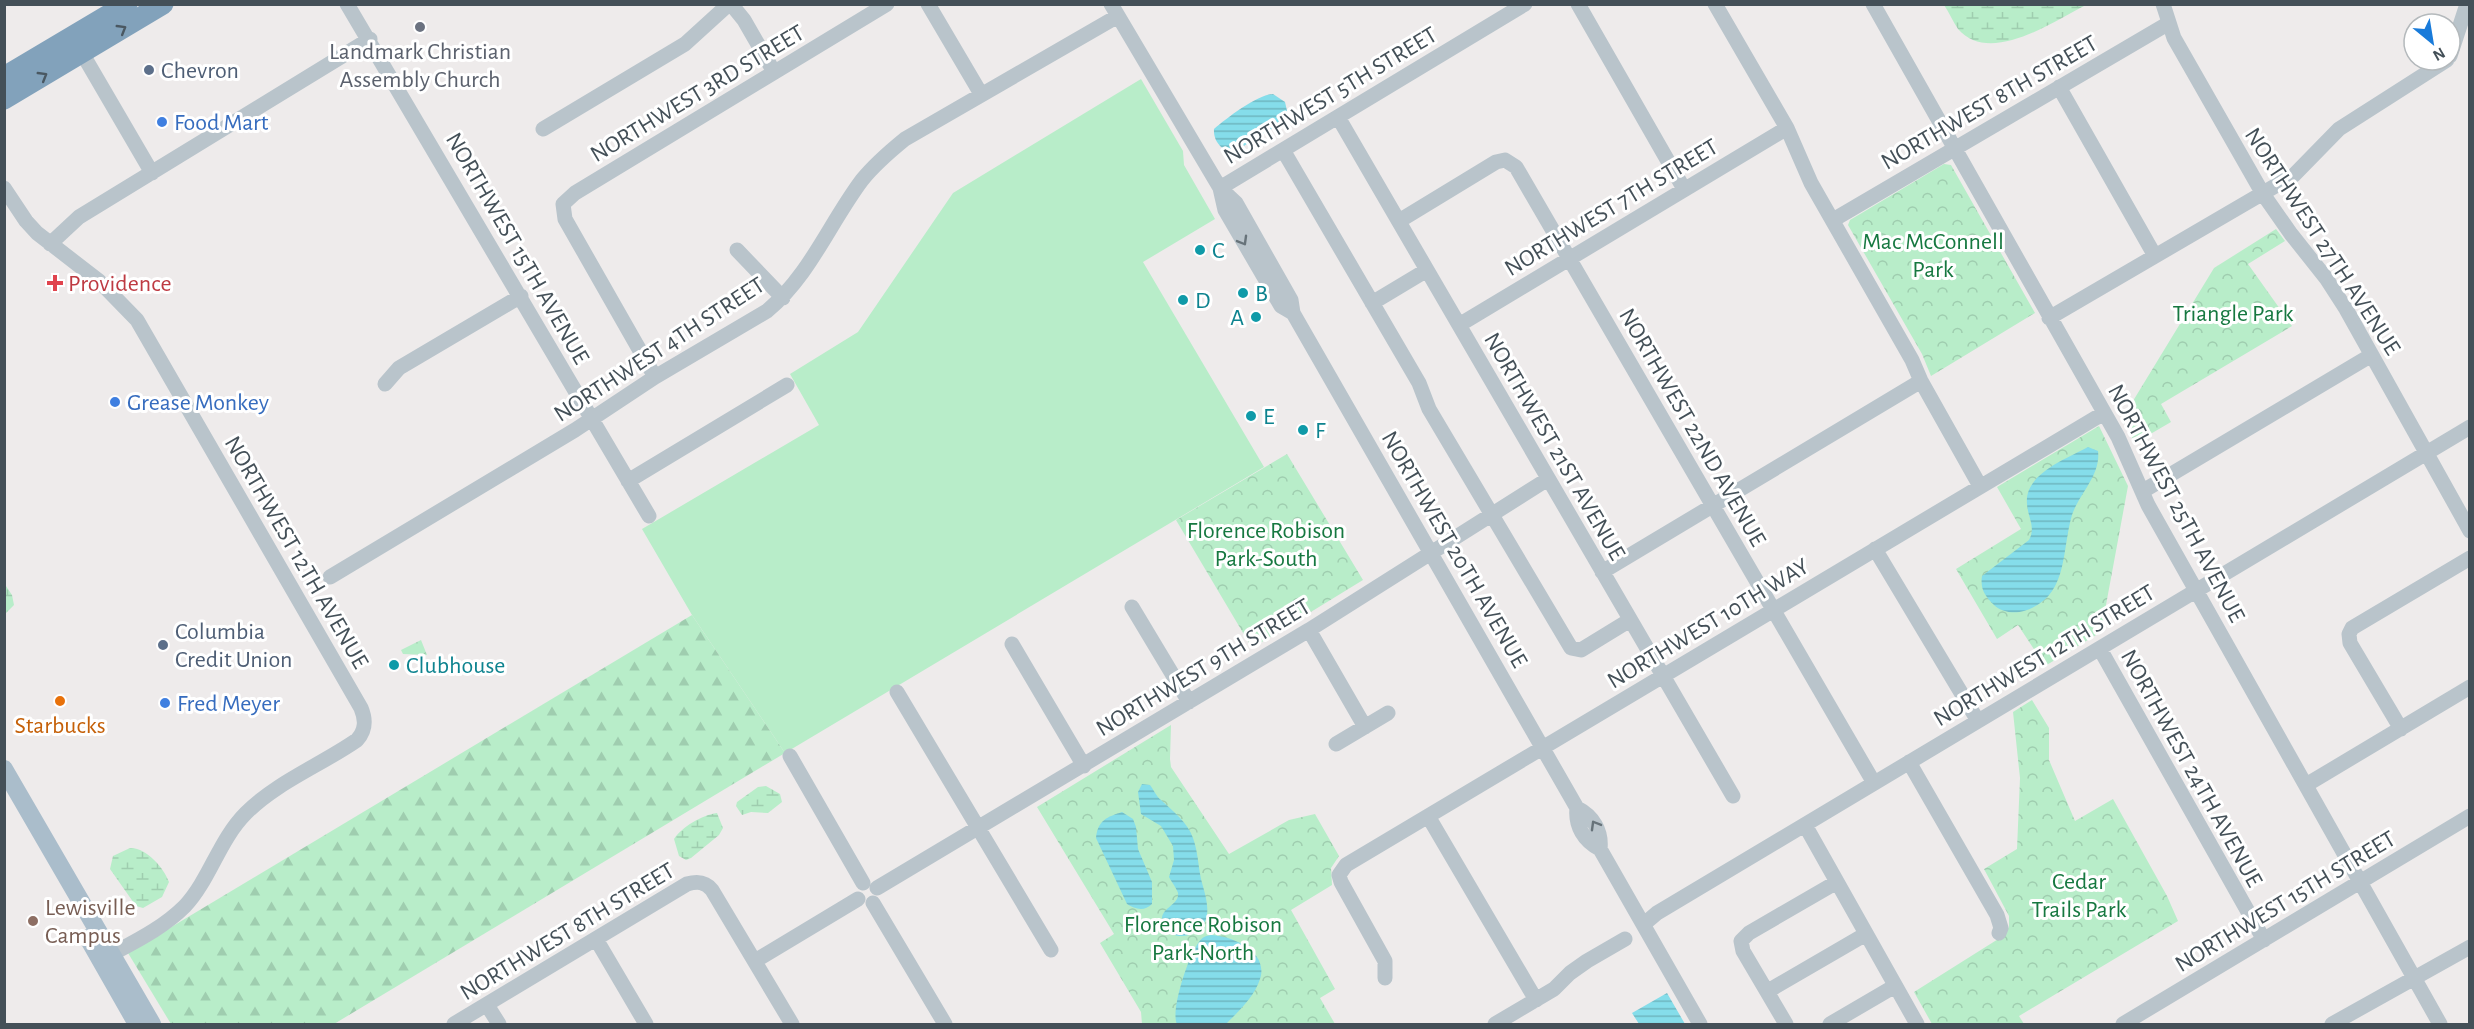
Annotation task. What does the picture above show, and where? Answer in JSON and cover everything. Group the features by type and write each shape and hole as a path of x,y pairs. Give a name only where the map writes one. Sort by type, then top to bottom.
{"highway":[{"path":"4,77 127,4"},
{"path":"4,99 163,4"}],"main road":[{"path":"4,769 152,1024"},
{"path":"4,791 137,1024"}],"street":[{"name":"NORTHWEST 15TH AVENUE","path":"347,4 649,516"},
{"path":"543,129 685,44 730,4 744,20 774,72"},
{"name":"NORTHWEST 3RD STREET","path":"655,377 565,219 563,204 575,193 887,4"},
{"path":"928,4 981,94"},
{"path":"1494,4 1502,18"},
{"name":"NORTHWEST 5TH STREET","path":"1220,188 1525,4"},
{"path":"1578,4 1684,189"},
{"path":"1715,4 1787,128 1803,168 1912,360 1921,381 1980,486"},
{"name":"NORTHWEST 25TH AVENUE","path":"1873,4 2118,437 2148,505 2440,1024"},
{"name":"NORTHWEST 27TH AVENUE","path":"2163,4 2169,23 2215,113 2263,194 2290,234 2326,278 2346,309 2469,531"},
{"path":"2462,19 2467,4"},
{"name":"NORTHWEST 4TH STREET","path":"330,578 591,419 655,377 749,322 783,298 801,277 861,181 882,157 905,139 1114,10"},
{"name":"NORTHWEST 20TH AVENUE","path":"1114,10 1220,188 1225,210 1281,306 1293,313 1543,747 1577,808 1576,820 1589,843 1600,849 1700,1024"},
{"name":"NORTHWEST 8TH STREET","path":"1833,220 2169,23"},
{"path":"50,244 79,217 369,39"},
{"path":"82,53 152,173"},
{"path":"2049,318 2263,194 2301,168 2316,150 2339,129 2428,72"},
{"path":"2060,87 2156,256"},
{"name":"NORTHWEST 21ST AVENUE","path":"1338,117 1733,796"},
{"name":"NORTHWEST 7TH STREET","path":"1459,325 1787,128"},
{"path":"1283,150 1419,383 1429,409 1571,648 1581,650 1630,620"},
{"name":"NORTHWEST 22ND AVENUE","path":"1399,221 1496,162 1505,160 1516,167 1874,783"},
{"name":"NORTHWEST 12TH AVENUE","path":"4,188 26,221 50,244 105,286 137,320 356,699 365,721 364,730 357,740 273,791 244,815 220,848 186,905 169,920 112,954"},
{"path":"737,250 783,298"},
{"path":"1372,303 1427,270"},
{"path":"385,384 399,368 521,296"},
{"path":"2143,491 2370,356"},
{"path":"1602,572 1921,381"},
{"path":"628,481 787,385"},
{"name":"NORTHWEST 10TH WAY","path":"1385,978 1385,961 1339,875 1346,865 2104,413"},
{"name":"NORTHWEST 12TH STREET","path":"1644,924 1657,913 2469,427"},
{"name":"NORTHWEST 9TH STREET","path":"755,961 1309,630 1548,479"},
{"path":"1875,549 1978,721"},
{"path":"2401,729 2350,643 2349,634 2352,628 2469,558"},
{"path":"1132,607 1189,702"},
{"path":"1309,630 1365,727"},
{"path":"1012,644 1084,766"},
{"name":"NORTHWEST 24TH AVENUE","path":"2100,649 2264,940"},
{"path":"2306,785 2469,687"},
{"path":"897,692 1051,950"},
{"path":"1336,744 1388,713"},
{"path":"790,756 945,1024"},
{"path":"1910,762 1997,915 2001,928 1999,933"},
{"path":"1428,816 1536,1000"},
{"name":"NORTHWEST 15TH STREET","path":"2123,1024 2142,1020 2264,940 2469,816"},
{"path":"1804,825 1917,1024"},
{"name":"NORTHWEST 8TH STREET","path":"454,1024 687,884 704,882 712,890 755,961"},
{"path":"1786,1024 1743,951 1741,941 1749,933 1837,882"},
{"path":"1768,992 1866,934"},
{"path":"596,939 646,1024"},
{"path":"1496,1024 1554,989 1570,973 1587,961 1625,939"},
{"path":"2332,1024 2469,946"},
{"path":"755,961 792,1024"},
{"path":"1830,1024 1895,986"},
{"path":"488,1005 499,1024"}],"green space":[{"path":"1944,5 2086,5 2022,37 2004,42 1987,43 1971,39 1958,29"},
{"path":"1141,79 1183,151 1184,165 1215,219 1143,262 1264,467 785,753 692,615 642,529 819,425 790,374 858,332 953,193"},
{"name":"Mac McConnell Park","path":"1944,164 1951,165 2035,313 1931,376 1922,354 1848,225 1850,220"},
{"name":"Triangle Park","path":"2276,229 2285,241 2248,264 2292,326 2161,404 2171,422 2135,443 2122,419 2214,268"},
{"path":"2099,426 2128,486 2101,632 2045,666 2018,625 1997,639 1956,569 2021,529 1997,487"},
{"name":"Florence Robison Park-South","path":"1287,454 1363,580 1252,648 1176,520"},
{"path":"4,583 12,595 14,605 5,614"},
{"path":"692,615 785,753 334,1024 171,1024 128,953"},
{"path":"421,640 427,655 403,654 401,650"},
{"name":"Cedar Trails Park","path":"2032,700 2049,728 2049,760 2075,821 2113,799 2167,896 2178,921 2019,1016 2024,1024 1932,1024 1914,992 2003,936 2009,927 2009,916 1984,869 2017,849 2020,778 2013,712"},
{"name":"Florence Robison Park-North","path":"1171,725 1171,767 1229,854 1289,820 1315,814 1339,856 1331,868 1332,885 1291,910 1335,989 1320,998 1335,1024 1142,1024 1141,1012 1100,943 1114,934 1037,807"},
{"path":"766,786 780,794 782,802 768,813 751,812 742,815 736,806 737,802 758,787"},
{"path":"717,813 723,828 719,835 691,858 686,860 679,856 674,839 687,826"},
{"path":"130,848 142,851 154,859 169,882 162,897 143,908 136,906 110,869 113,856"}],"water":[{"path":"1273,94 1285,102 1288,115 1285,121 1237,150 1232,151 1220,146 1215,138 1214,129 1234,113 1259,98"},
{"path":"2088,447 2098,451 2098,460 2093,476 2072,515 2061,572 2056,584 2039,604 2024,611 2012,612 2000,609 1984,592 1982,576 2029,540 2032,527 2027,504 2032,484 2058,462"},
{"path":"1142,784 1150,785 1159,798 1184,822 1193,838 1207,909 1203,925 1186,936 1173,934 1163,924 1163,914 1178,897 1169,877 1174,860 1173,846 1161,826 1141,814 1138,792"},
{"path":"1122,812 1133,819 1138,849 1152,882 1152,904 1143,909 1127,904 1096,838 1104,820"},
{"path":"1211,935 1239,942 1254,953 1261,969 1258,985 1246,1003 1226,1024 1177,1024 1176,1007 1186,970 1200,940"},
{"path":"1667,993 1685,1024 1639,1024 1632,1013"}],"place":[{"name":"Landmark Christian Assembly Church","path":"420,27"},
{"name":"Chevron","path":"149,70"},
{"name":"Food Mart","path":"162,122"},
{"name":"C","path":"1200,250"},
{"name":"Providence","path":"55,283"},
{"name":"B","path":"1243,293"},
{"name":"D","path":"1183,300"},
{"name":"A","path":"1256,317"},
{"name":"Grease Monkey","path":"115,402"},
{"name":"E","path":"1251,416"},
{"name":"F","path":"1303,430"},
{"name":"Columbia Credit Union","path":"163,645"},
{"name":"Clubhouse","path":"394,665"},
{"name":"Starbucks","path":"60,701"},
{"name":"Fred Meyer","path":"165,703"},
{"name":"Lewisville Campus","path":"33,921"}]}
